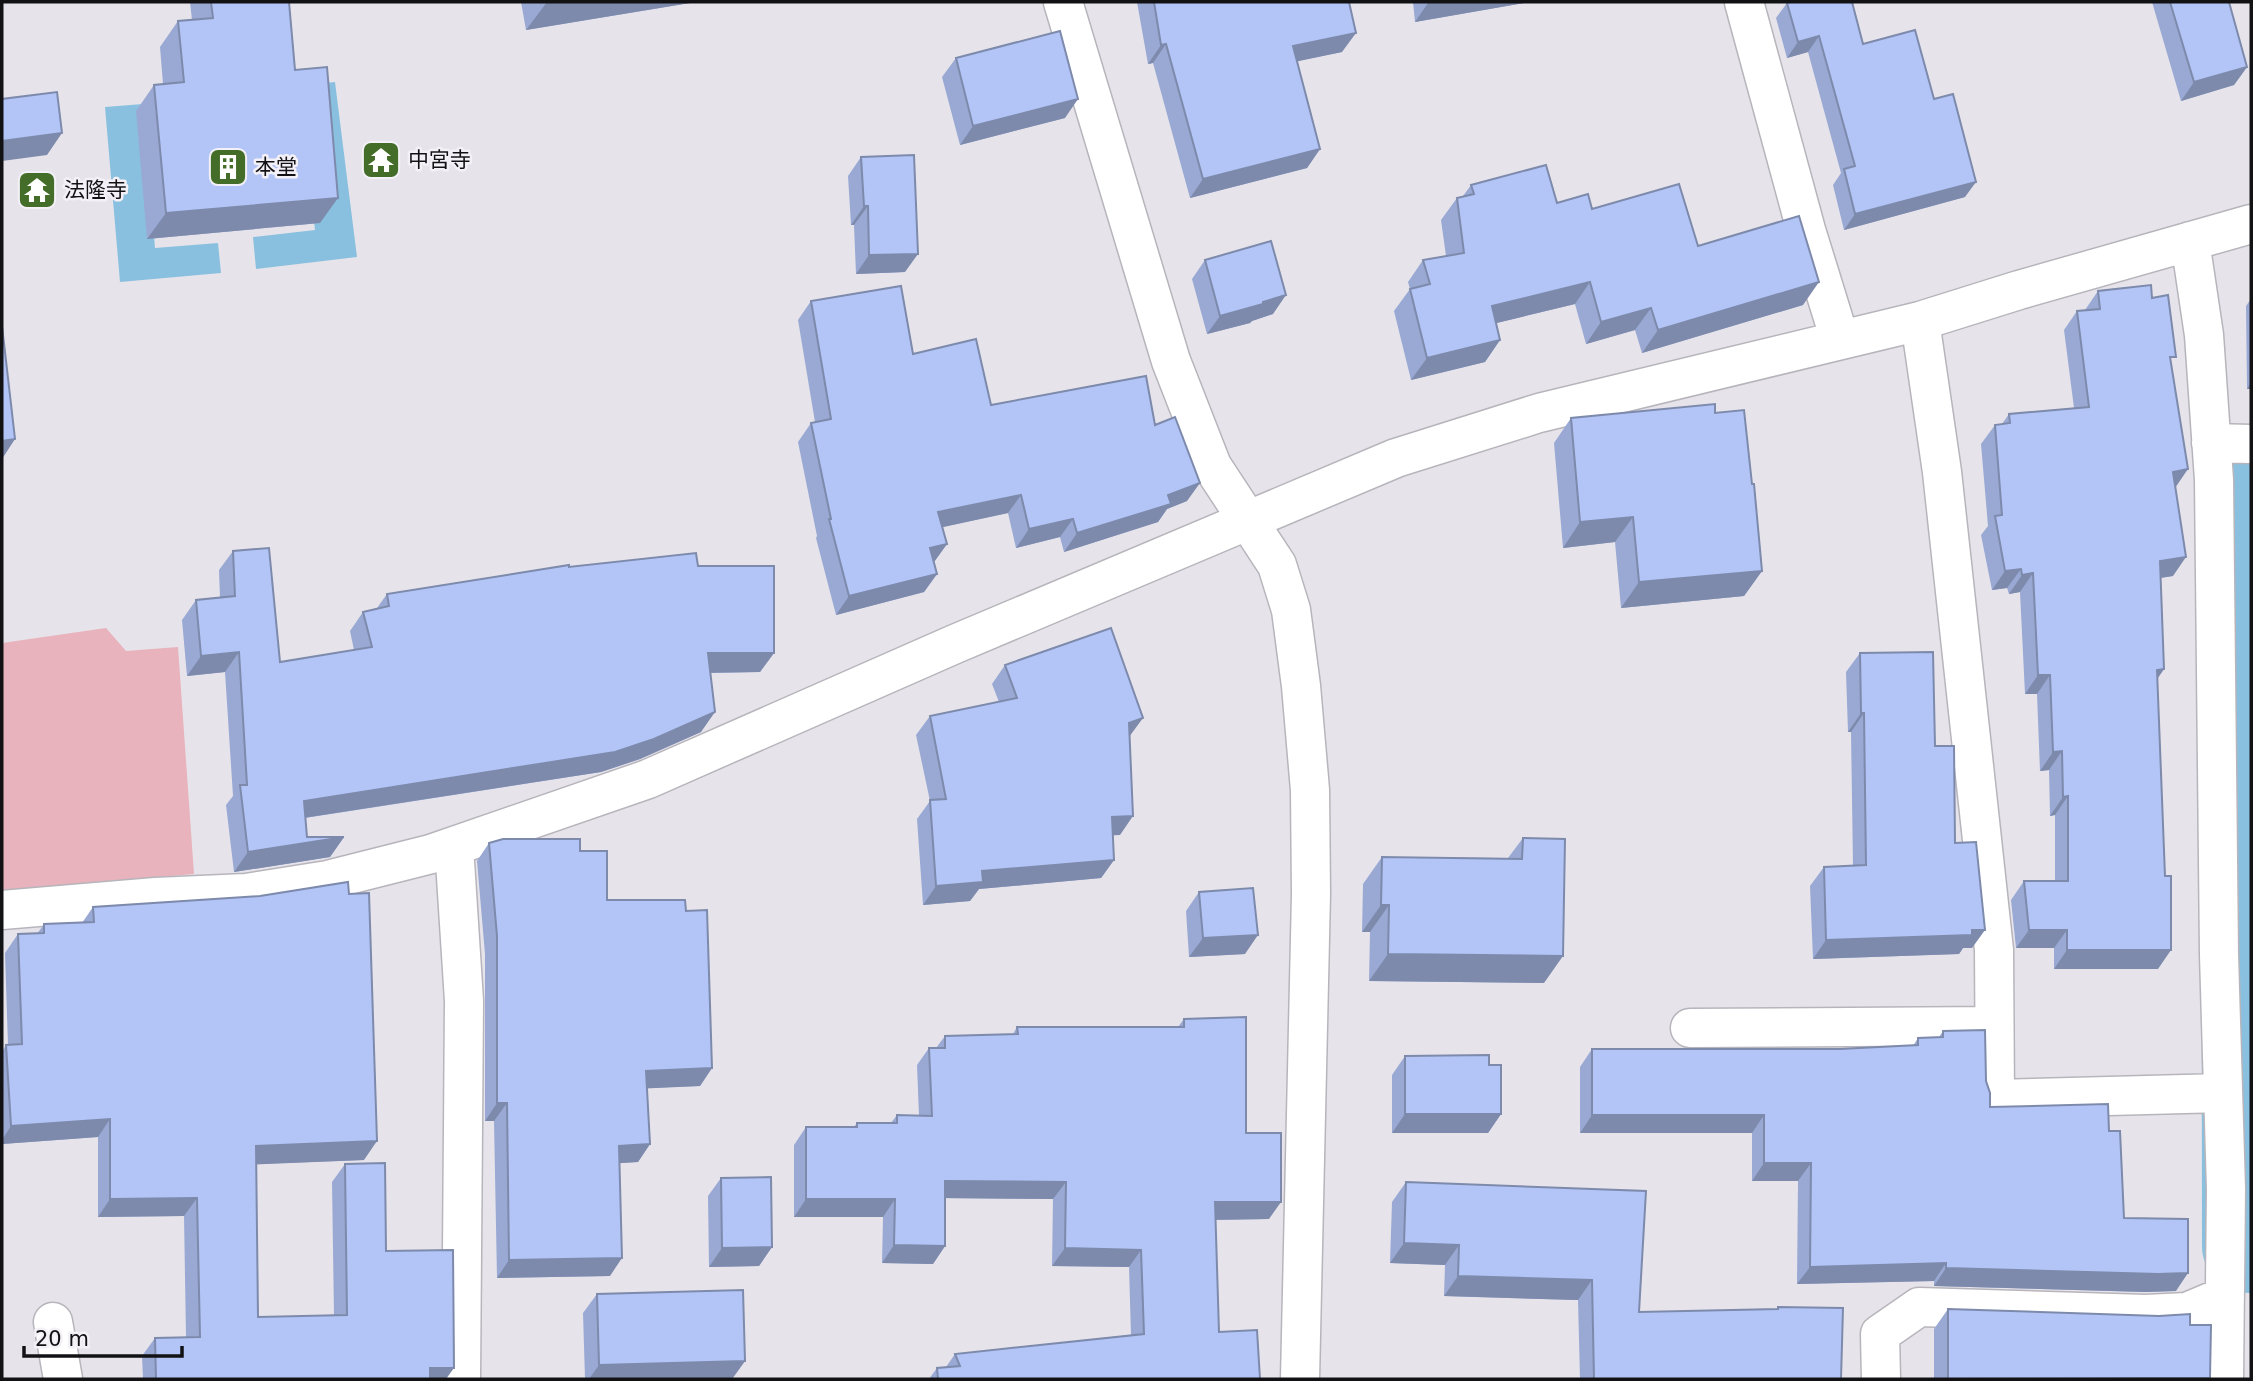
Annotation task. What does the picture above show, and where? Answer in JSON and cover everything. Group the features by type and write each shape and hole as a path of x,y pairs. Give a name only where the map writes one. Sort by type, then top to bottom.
{"street":[{"path":"1063,2 1171,362 1212,466 1278,565 1291,610 1310,790 1311,894 1300,1379"},
{"path":"1744,2 1806,230 1840,340"},
{"path":"2,910 246,892 328,880 454,846 649,779 955,645 1396,458 1539,413 1920,321 2251,224"},
{"path":"2190,241 2204,335 2214,480 2236,1028 2223,1093 2226,1189 2224,1379"},
{"path":"1920,321 1942,471 1992,936 1995,1099 2223,1093"},
{"path":"2211,443 2251,444"},
{"path":"454,846 464,1001 461,1379"},
{"path":"1690,1028 1994,1026"},
{"path":"1881,1379 1880,1335 1919,1307 2146,1314 2187,1312 2225,1296"},
{"path":"53,1322 63,1379"}],"shaded area":[{"path":"106,628 126,651 178,647 194,874 2,891 2,643"}],"water":[{"path":"335,82 357,257 256,269 253,237 315,230 298,86"},
{"path":"143,104 155,248 218,243 221,273 120,282 105,107"}],"building":[{"name":"本堂","path":"211,2 289,2 295,70 327,67 338,198 166,213 154,85 184,82 178,21 213,18"},
{"path":"1154,2 1349,2 1356,33 1293,46 1320,149 1203,179 1166,44 1161,45"},
{"path":"1852,2 1863,44 1915,30 1934,99 1953,94 1976,182 1855,214 1844,169 1855,166 1819,36 1798,42 1787,3"},
{"path":"2170,2 2229,2 2247,67 2194,82"},
{"path":"1060,31 1078,99 973,126 956,58"},
{"path":"57,92 62,133 2,141 2,99"},
{"path":"914,155 918,254 869,255 868,206 864,206 861,157"},
{"path":"1546,165 1557,203 1588,194 1592,209 1679,184 1698,246 1799,216 1819,282 1658,330 1651,308 1601,322 1590,282 1492,306 1500,340 1427,358 1410,289 1430,284 1423,260 1464,253 1457,198 1474,194 1471,185"},
{"path":"1271,241 1286,295 1220,316 1205,260"},
{"path":"2151,285 2152,298 2168,295 2176,357 2170,357 2188,469 2173,472 2186,557 2160,561 2164,669 2157,670 2165,876 2171,876 2171,950 2067,950 2067,930 2029,930 2024,881 2068,881 2068,796 2063,797 2062,751 2053,752 2050,675 2038,675 2033,573 2022,575 2021,569 2005,571 1995,516 2002,515 1995,425 2010,423 2009,414 2089,407 2077,311 2100,309 2098,291"},
{"path":"901,286 913,354 976,339 991,405 1146,376 1155,425 1175,417 1200,483 1168,495 1171,504 1077,533 1073,519 1029,529 1021,495 938,512 947,544 930,548 937,574 849,596 829,519 811,423 831,419 811,301"},
{"path":"2,326 15,439 2,441"},
{"path":"1715,404 1715,413 1744,410 1762,571 1639,582 1633,517 1580,522 1571,418"},
{"path":"269,548 280,662 372,647 363,612 389,606 387,594 569,565 696,553 698,566 774,566 774,653 708,653 715,712 654,739 615,752 304,801 307,837 344,837 248,852 240,785 247,785 239,652 201,656 196,600 235,596 233,551"},
{"path":"1111,628 1143,718 1129,723 1133,816 1112,817 1114,860 982,871 983,882 936,886 930,800 946,799 930,716 1017,698 1005,665"},
{"path":"1933,652 1935,746 1954,746 1955,843 1976,842 1985,930 1972,930 1972,935 1826,940 1824,867 1866,865 1864,713 1861,713 1860,653"},
{"path":"1523,838 1565,839 1563,956 1388,954 1389,905 1381,905 1382,857 1522,859"},
{"path":"503,839 580,839 580,851 607,851 607,900 685,900 686,911 707,910 712,1068 646,1071 650,1144 619,1146 622,1258 509,1260 507,1103 497,1103 497,936 489,843"},
{"path":"348,882 349,894 369,893 377,1141 256,1146 258,1317 347,1315 345,1164 385,1163 386,1251 453,1250 454,1368 430,1368 430,1379 156,1379 155,1338 200,1337 197,1198 110,1199 110,1119 11,1126 6,1045 22,1044 18,934 44,933 44,924 94,922 93,907 260,896"},
{"path":"1253,888 1258,935 1203,938 1199,892"},
{"path":"1246,1017 1246,1133 1281,1133 1281,1202 1215,1202 1219,1332 1257,1330 1260,1379 938,1379 937,1368 960,1366 955,1354 1144,1334 1141,1250 1065,1248 1066,1182 945,1181 945,1246 894,1245 895,1199 806,1199 806,1127 857,1127 857,1123 897,1123 897,1115 932,1116 929,1048 945,1048 945,1036 1018,1034 1017,1027 1184,1027 1184,1019"},
{"path":"1985,1030 1986,1081 1990,1093 1990,1107 2108,1104 2109,1131 2120,1131 2124,1218 2188,1219 2188,1273 1946,1268 1946,1263 1810,1267 1811,1163 1764,1163 1764,1115 1592,1115 1592,1049 1840,1049 1918,1045 1918,1038 1943,1037 1943,1031"},
{"path":"1489,1055 1489,1065 1501,1065 1501,1114 1405,1114 1405,1056"},
{"path":"771,1177 772,1247 722,1248 721,1178"},
{"path":"1406,1182 1646,1191 1639,1312 1778,1307 1843,1308 1841,1379 1594,1379 1592,1280 1458,1276 1459,1245 1404,1243"},
{"path":"743,1290 745,1361 599,1365 597,1294"},
{"path":"1948,1309 2159,1316 2190,1314 2190,1325 2211,1325 2210,1378 1948,1379"}],"waterway":[{"path":"2248,474 2249,1246"}],"place":[{"name":"中宮寺","path":"381,160"},
{"name":"本堂","path":"228,167"},
{"name":"法隆寺","path":"37,190"}]}
